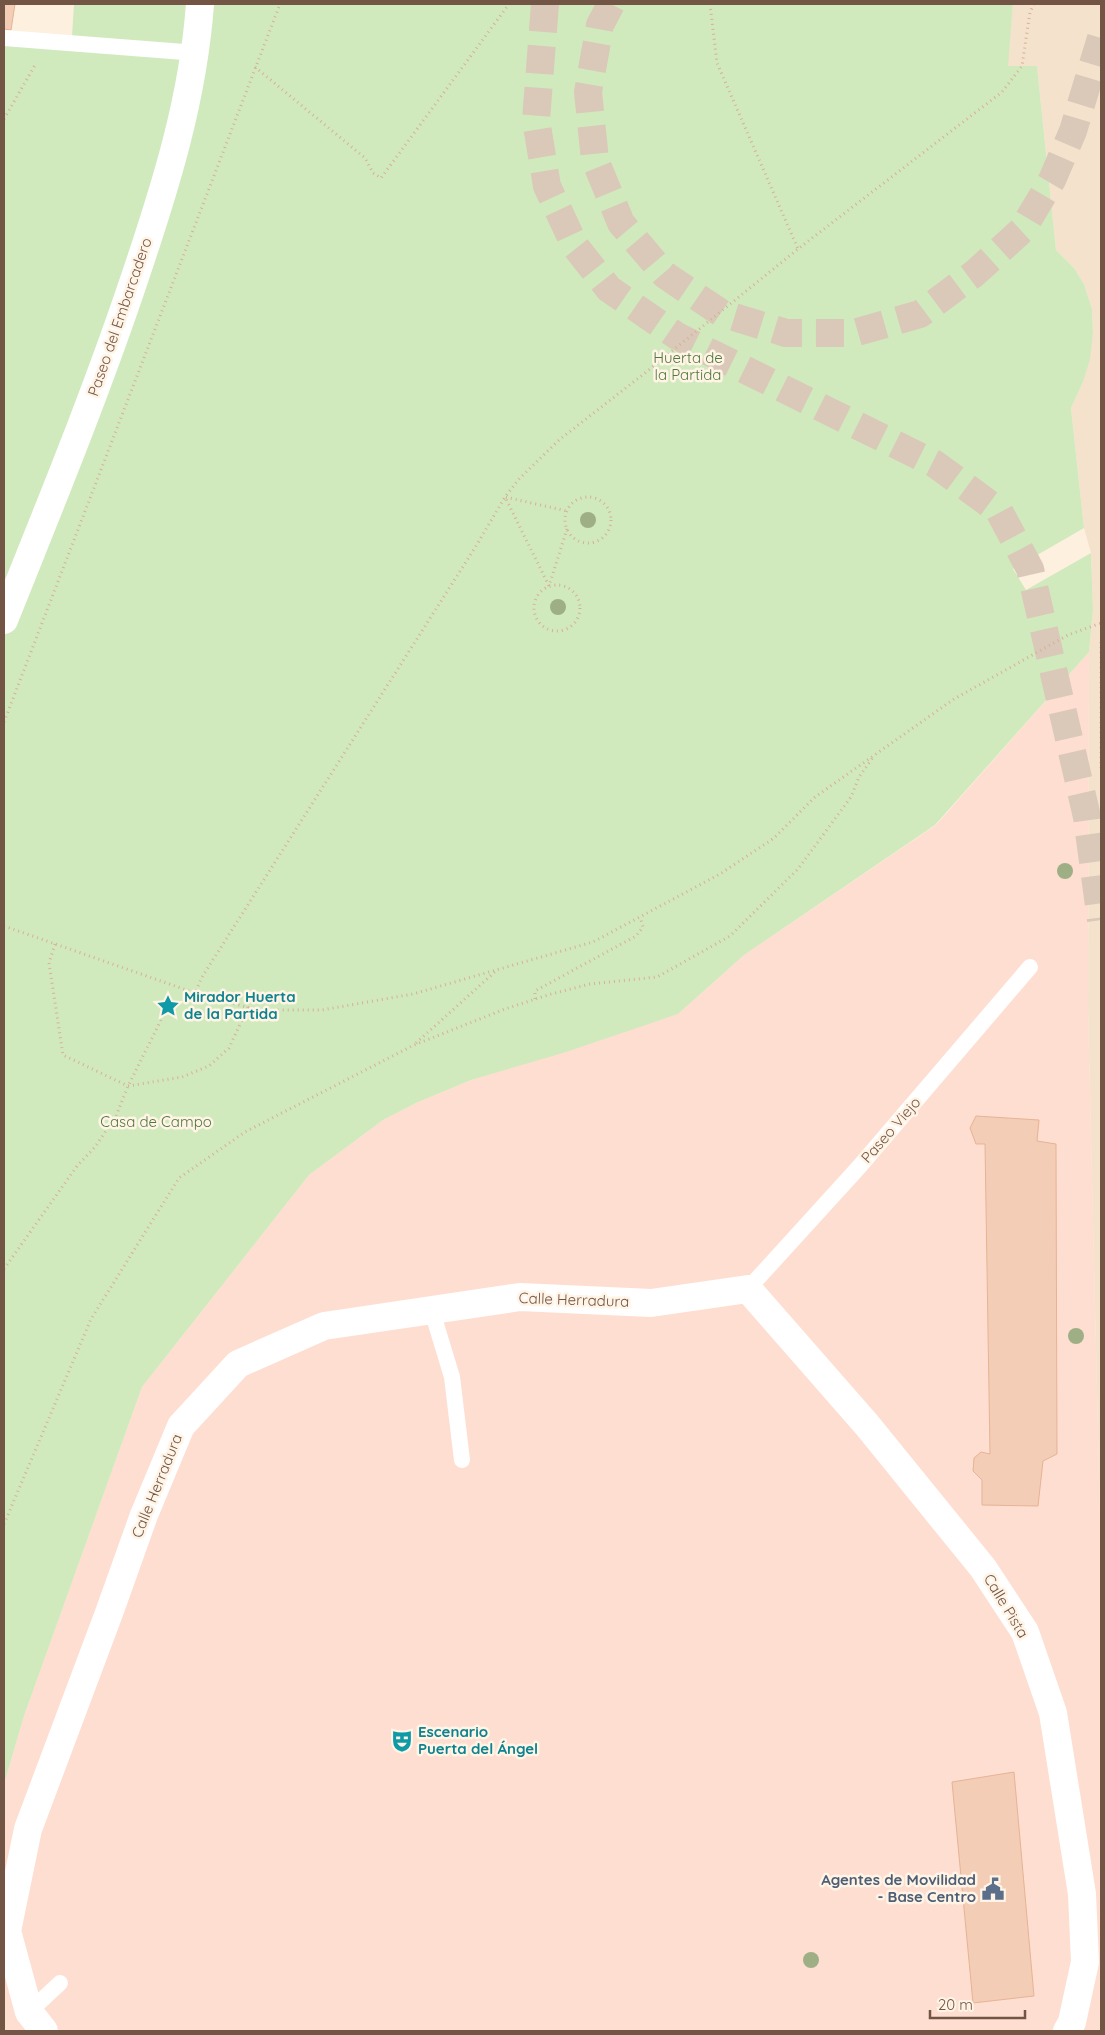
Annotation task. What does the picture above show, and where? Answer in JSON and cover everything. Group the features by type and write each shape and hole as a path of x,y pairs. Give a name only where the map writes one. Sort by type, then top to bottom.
{"street":[{"name":"Paseo del Embarcadero","path":"4,620 109,356 168,180 196,53 200,4"},
{"name":"Calle Herradura","path":"37,2022 6,1931 28,1829 110,1613 144,1515 181,1426 238,1364 324,1326 432,1311 520,1296 651,1303 748,1289"},
{"name":"Calle Pista","path":"748,1289 867,1425 977,1561 1025,1632 1053,1712 1082,1894 1085,1962 1072,2022 1067,2031"}],"lane":[{"path":"4,38 196,53"},
{"name":"Paseo Viejo","path":"748,1289 859,1167 1030,967"},
{"path":"432,1311 452,1377 462,1460"},
{"path":"37,2022 60,1983"}],"path":[{"path":"4,722 280,4"},
{"path":"255,67 364,158 373,172 381,178 509,4"},
{"path":"710,4 717,63 798,249"},
{"path":"195,993 202,977 476,546 505,497 518,480 559,440 668,355 798,249 1002,92 1022,66 1030,12 1034,4"},
{"path":"4,119 28,81 47,40"},
{"path":"505,497 567,511"},
{"path":"505,497 549,586"},
{"path":"594,498 607,506 611,521 606,536 592,543 577,540 567,529 565,523 567,511 578,500 594,498"},
{"path":"549,586 565,586 577,596 580,604 578,619 565,630 551,630 539,623 536,616 535,602 543,590 549,586 567,529"},
{"path":"4,926 195,993 257,1010 322,1010 413,994 580,947 720,874 774,838 815,797 954,699 1068,635 1101,623"},
{"path":"1101,642 1101,772"},
{"path":"4,1524 92,1319 179,1178 244,1132 414,1045 535,999 590,984 657,977 730,936 798,869 850,798 859,777 874,756"},
{"path":"535,999 535,991 636,936 643,927 640,917"},
{"path":"55,944 49,963 63,1055 128,1086 182,1077 209,1066 229,1048 248,1007"},
{"path":"414,1045 497,969"},
{"path":"4,1269 77,1166 95,1147 116,1116 128,1086 168,1006"}],"shaded area":[{"path":"1013,4 1101,4 1101,1559 1088,1008 1089,652 1093,610 1091,553 1084,528 1071,408 1083,382 1093,332 1092,309 1084,284 1074,268 1056,250 1037,66 1007,66"},
{"path":"1089,652 1088,1008 1101,1559 1101,2031 4,2031 4,1784 24,1716 142,1387 309,1175 383,1120 416,1103 471,1080 678,1014 744,955 936,825"}],"green space":[{"name":"Huerta de la Partida","path":"74,4 1013,4 1008,66 1037,66 1056,250 1074,268 1084,284 1092,309 1093,332 1090,359 1083,382 1071,408 1084,528 1013,569 1026,590 1091,553 1093,610 1089,652 935,825 744,955 678,1014 566,1052 471,1080 416,1103 383,1120 309,1175 142,1387 24,1716 4,1784 4,32 72,36"}],"building":[{"path":"4,4 15,4 11,30 4,29"},
{"path":"976,1116 1039,1120 1037,1141 1056,1144 1057,1454 1043,1461 1038,1506 982,1505 982,1480 973,1471 974,1458 981,1452 990,1454 985,1144 976,1144 970,1128"},
{"name":"Agentes de Movilidad - Base Centro","path":"1014,1772 1034,1996 973,2003 952,1782"}],"tunnel":[{"path":"545,4 536,120 547,186 575,246 609,289 677,336 935,464 999,511 1030,569 1087,817 1101,920"},
{"path":"611,4 600,25 588,92 595,160 621,223 665,275 721,313 786,333 854,333 920,314 975,273 1022,230 1052,180 1073,131 1101,38"}],"place":[{"name":"Mirador Huerta de la Partida","path":"168,1006"},
{"name":"Escenario Puerta del Ángel","path":"402,1741"},
{"name":"Agentes de Movilidad - Base Centro","path":"993,1889"}],"park label":[{"name":"Casa de Campo","path":"156,1122"}]}
